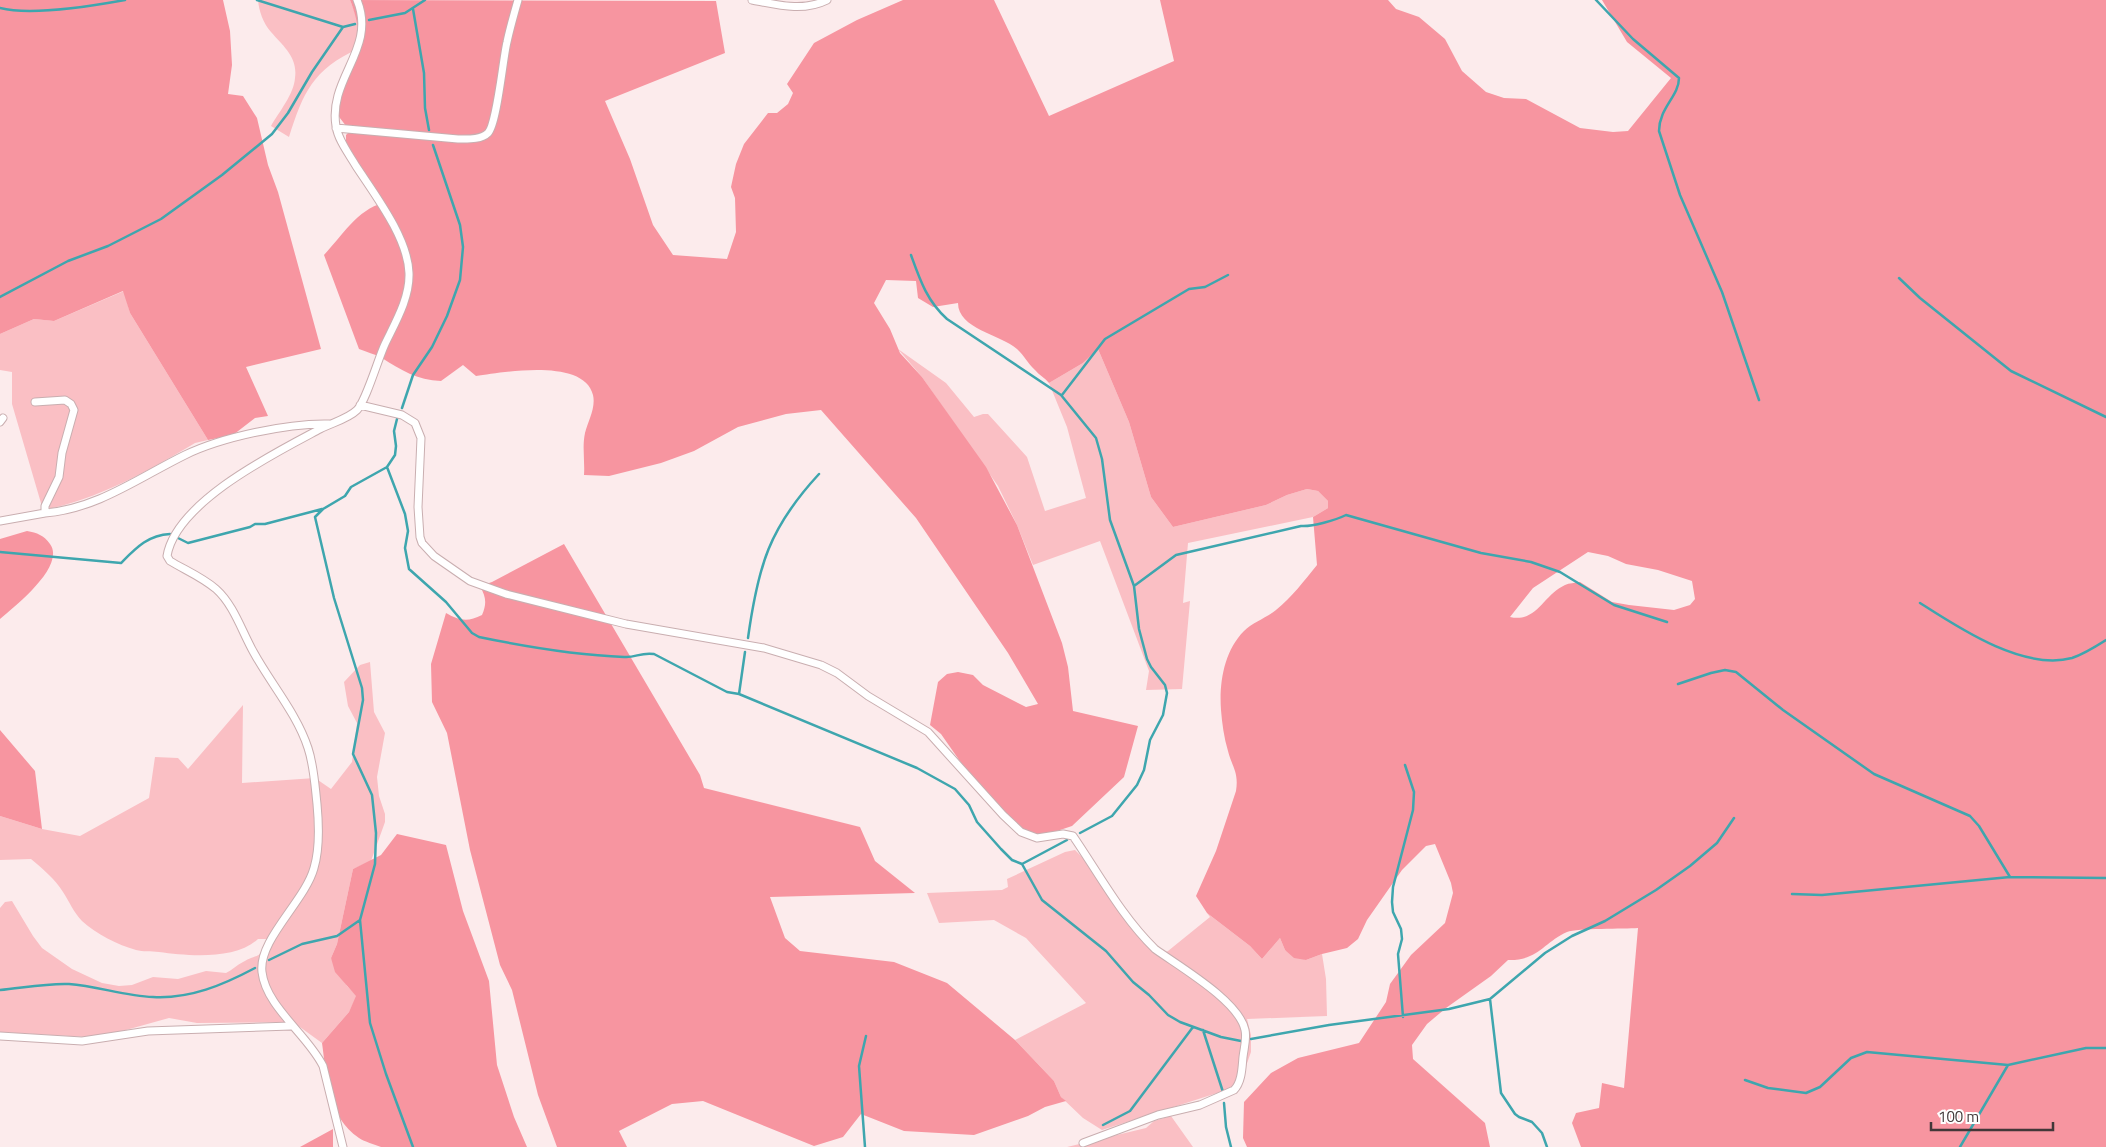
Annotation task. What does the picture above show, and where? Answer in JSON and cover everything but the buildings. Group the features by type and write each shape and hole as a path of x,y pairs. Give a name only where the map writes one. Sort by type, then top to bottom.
{"street":[{"path":"343,1147 323,1066 319,1058 291,1026 264,982 262,962 276,932 297,901 314,869 318,834 312,760 295,720 254,653 236,616 223,596 204,580 170,561 168,556 176,534 208,498 250,468 353,412 360,405 405,297 409,270 402,247 387,213 344,146 336,128 335,100 358,52 361,38 362,19 356,0"},
{"path":"336,128 458,140 474,139 486,135 491,128 498,97 506,43 518,0"},
{"path":"752,0 798,7 809,6 827,0"},
{"path":"35,402 65,400 72,404 74,410 62,453 59,477 45,506 45,513"},
{"path":"360,405 402,415 415,423 421,438 418,507 422,544 434,556 470,582 506,594 626,624 764,648 821,665 837,673 868,696 928,732 1003,816 1021,832 1037,838 1063,834 1073,836 1114,898 1144,938 1155,949 1233,1007 1244,1024 1246,1036 1238,1086 1234,1090 1200,1105 1158,1115 1083,1143"},
{"path":"0,521 88,503 133,484 184,455 226,439 313,423 330,424"},
{"path":"0,1036 82,1041 148,1031 291,1026"}],"shaded area":[{"path":"0,0 223,0 230,31 232,65 228,94 243,96 257,118 268,165 278,192 321,349 246,367 268,416 255,418 233,435 208,440 130,313 123,291 54,321 34,319 0,334"},
{"path":"258,0 350,0 357,18 358,49 330,65 312,84 299,108 289,137 271,126 292,90 295,78 294,64 289,52 266,25 260,13"},
{"path":"350,0 716,1 725,53 605,101 630,159 653,225 673,255 727,259 736,232 735,198 731,187 736,164 744,144 768,113 777,113 788,104 793,93 787,84 814,43 857,20 903,0 994,0 1049,116 1174,61 1160,0 1388,0 1396,9 1419,17 1445,39 1462,71 1486,92 1504,98 1526,99 1580,128 1613,132 1628,131 1671,78 1627,42 1602,0 2106,0 2106,1147 1581,1147 1572,1123 1576,1113 1599,1108 1602,1083 1624,1088 1638,928 1591,929 1567,932 1534,954 1508,960 1491,976 1427,1024 1412,1045 1413,1059 1485,1123 1490,1147 1247,1147 1243,1138 1244,1102 1271,1073 1298,1058 1359,1043 1386,1002 1390,984 1411,955 1445,923 1453,893 1451,883 1435,844 1426,846 1402,870 1367,920 1358,939 1347,948 1306,960 1294,958 1285,950 1280,938 1262,959 1250,946 1207,913 1196,896 1216,851 1237,784 1236,774 1225,741 1221,710 1222,678 1227,658 1237,639 1244,631 1282,605 1298,589 1317,565 1313,517 1328,508 1328,501 1318,491 1307,489 1287,495 1266,505 1173,527 1151,497 1129,422 1098,349 1083,363 1049,383 1017,349 972,325 965,319 960,312 958,303 933,307 918,298 916,281 886,280 874,303 890,329 900,353 922,377 986,467 1017,525 1062,643 1068,667 1073,711 1138,726 1124,777 1072,826 1036,838 1019,835 994,800 971,777 941,734 930,725 938,682 947,674 958,672 973,675 983,685 1026,707 1038,704 1008,653 916,518 821,410 786,414 738,427 694,451 661,463 609,476 584,475 584,438 593,410 594,400 587,383 575,376 542,370 523,370 476,376 463,365 441,381 424,379 359,349 324,255 358,217 374,206 383,203 346,147 346,135 350,131 336,113 339,96 358,44 357,24","holes":["1588,552 1608,556 1626,564 1658,570 1692,581 1695,599 1690,605 1674,610 1629,605 1612,602 1580,582 1567,584 1557,589 1527,616 1519,618 1510,617 1533,588"]},
{"path":"124,291 130,313 208,440 195,443 140,474 103,492 43,510 12,404 12,372 0,370 0,334 34,319 54,321"},
{"path":"898,349 946,383 974,417 988,414 1027,457 1045,511 1086,498 1067,427 1049,383 1083,363 1098,349 1129,422 1151,497 1173,527 1266,505 1287,495 1307,489 1318,491 1328,501 1328,508 1313,517 1188,543 1183,603 1190,601 1182,689 1146,690 1149,671 1100,541 1033,565 1017,525 998,486 922,377"},
{"path":"27,531 40,535 50,544 53,553 51,563 37,585 0,619 0,539"},
{"path":"564,544 700,775 704,788 860,827 875,861 915,893 770,897 785,938 800,951 894,962 947,983 1015,1040 1054,1081 1061,1097 1066,1101 1045,1107 1028,1116 974,1135 904,1131 861,1114 843,1137 814,1146 703,1101 672,1104 619,1131 627,1147 557,1147 538,1095 512,990 500,965 470,850 447,733 432,702 431,664 446,613 464,620 482,615 485,600 480,586 492,582"},
{"path":"370,662 374,712 385,733 377,777 385,822 371,861 353,869 337,944 331,958 347,986 357,996 349,1012 322,1043 293,1022 197,1023 169,1018 108,1035 87,1037 0,1032 0,908 5,902 12,901 42,948 72,969 102,983 119,986 132,985 153,977 178,979 206,971 226,973 260,954 267,939 258,939 249,946 211,955 139,951 115,942 100,935 82,921 56,883 31,859 0,860 0,816 42,829 80,836 149,798 155,757 178,758 188,769 243,705 242,783 315,778 331,789 352,762 357,723 348,706 344,682 360,665"},
{"path":"0,730 35,771 42,829 0,816"},
{"path":"397,834 446,845 463,911 489,981 497,1065 514,1117 527,1147 381,1147 359,1138 348,1129 340,1119 335,1108 327,1083 322,1043 349,1012 356,996 335,972 331,958 337,944 353,869 381,855"},
{"path":"1075,850 1107,882 1139,928 1162,954 1210,917 1207,913 1250,946 1262,959 1280,938 1285,950 1306,960 1322,954 1326,979 1327,1016 1247,1019 1251,1035 1251,1052 1239,1086 1102,1130 1083,1118 1061,1097 1054,1081 1015,1040 1086,1003 1026,938 994,920 939,923 927,893 1002,890 1008,887 1007,879 1065,852"},
{"path":"1171,1116 1193,1147 1067,1147 1146,1128 1154,1121"},
{"path":"333,1129 333,1147 300,1147"}],"waterway":[{"path":"0,8 45,11 125,0"},
{"path":"257,0 343,27 355,24"},
{"path":"369,20 405,13 425,0"},
{"path":"1596,0 1633,39 1679,78 1676,91 1662,116 1659,131 1680,195 1722,292 1759,400"},
{"path":"413,9 424,73 425,108 429,130"},
{"path":"0,297 68,261 108,246 161,219 222,175 272,134 288,113 312,72 343,27"},
{"path":"402,408 413,375 432,347 447,316 460,280 463,247 460,225 433,145"},
{"path":"911,255 929,297 947,319 1061,395 1096,438 1102,459 1110,520 1134,586 1139,629 1147,659 1165,685 1167,693 1163,715 1150,740 1144,770 1137,785 1112,816 1080,833"},
{"path":"1062,395 1105,339 1189,289 1205,287 1228,275"},
{"path":"1899,278 1920,298 2011,371 2106,417"},
{"path":"397,419 394,431 395,455 387,467 351,487 345,496 323,509 315,517 334,598 362,688 363,700 353,754 372,795 376,833 375,864 360,920 370,1023 386,1074 413,1147"},
{"path":"387,467 405,514 408,531 405,548 409,569 446,602 472,633 479,637 497,641 570,652 624,657 654,654 727,692 739,694 917,768 955,789 969,805 977,822 1001,849 1012,860 1022,864 1042,900 1106,951 1133,982 1149,995 1168,1015 1180,1022 1221,1037 1241,1041"},
{"path":"748,638 756,590 768,549 788,512 819,474"},
{"path":"176,537 188,543 250,527 255,524 265,524 322,509"},
{"path":"1134,586 1176,555 1330,521 1346,515 1481,553 1531,562 1560,572 1614,605 1667,622"},
{"path":"0,552 121,563 137,547 155,537 170,534"},
{"path":"1920,603 1953,624 1992,645 2033,658 2053,660 2072,658 2106,640"},
{"path":"739,694 745,652"},
{"path":"1678,684 1725,670 1736,672 1783,710 1874,774 1970,816 1979,826 2010,877"},
{"path":"1403,1017 1398,954 1402,939 1401,929 1393,912 1392,902 1393,887 1413,810 1414,792 1405,765"},
{"path":"1251,1039 1329,1025 1449,1009 1490,999 1545,953 1572,936 1605,921 1656,890 1690,866 1717,843 1734,818"},
{"path":"1022,864 1067,840"},
{"path":"1792,894 1822,895 2010,877 2106,878"},
{"path":"269,960 302,944 337,936 360,920"},
{"path":"0,990 69,984 142,996 180,996 206,990 255,968"},
{"path":"1490,999 1501,1093 1515,1114 1532,1122 1542,1133 1547,1147"},
{"path":"1103,1125 1130,1111 1193,1027"},
{"path":"1203,1030 1223,1092"},
{"path":"865,1147 859,1066 866,1036"},
{"path":"1745,1080 1768,1088 1806,1093 1820,1087 1851,1058 1867,1052 2008,1065 2086,1048 2106,1048"},
{"path":"1960,1147 2008,1065"},
{"path":"1224,1103 1226,1127 1231,1147"}]}
